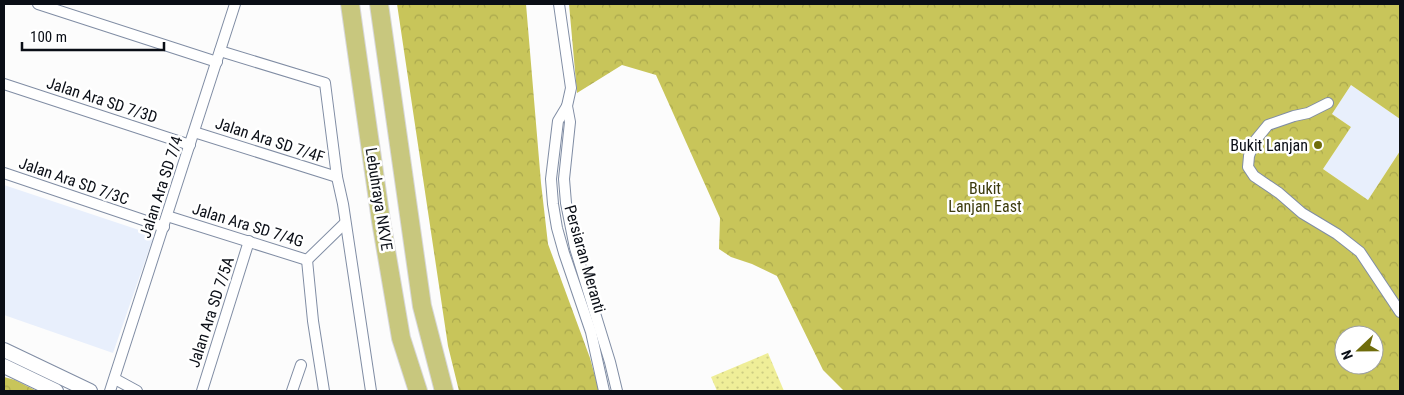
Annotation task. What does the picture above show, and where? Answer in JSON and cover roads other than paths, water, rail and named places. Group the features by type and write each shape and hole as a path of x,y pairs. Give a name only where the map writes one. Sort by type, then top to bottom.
{"highway":[{"name":"Lebuhraya NKVE","path":"350,4 381,221 401,338 418,391"},
{"name":"Lebuhraya NKVE","path":"379,4 422,306 444,391"}],"main road":[{"path":"4,350 90,391"},
{"path":"4,366 56,391"}],"street":[{"path":"38,4 217,62"},
{"name":"Jalan Ara SD 7/4","path":"110,391 235,4"},
{"name":"Persiaran Meranti","path":"560,4 571,88 567,106 558,121 551,179 553,204 557,228 590,332 603,389"},
{"path":"220,51 325,83 336,176 346,223 371,391"},
{"name":"Jalan Ara SD 7/3D","path":"4,84 190,145"},
{"path":"1328,103 1308,113 1268,126 1254,142 1249,156 1248,167 1254,176 1279,193 1302,213 1337,234 1360,252 1400,312"},
{"name":"Persiaran Meranti","path":"567,106 570,122 564,179 566,202 575,248 610,362 616,388"},
{"name":"Jalan Ara SD 7/4F","path":"194,132 336,176"},
{"name":"Jalan Ara SD 7/3C","path":"4,173 164,227"},
{"name":"Jalan Ara SD 7/4G","path":"167,216 307,260 313,321 324,391"},
{"path":"307,260 346,223"},
{"name":"Jalan Ara SD 7/5A","path":"202,391 249,241"},
{"path":"292,391 301,365"},
{"path":"115,379 137,391"},
{"path":"603,389 616,388"}],"place":[{"name":"Bukit Lanjan","path":"1318,145"}],"park label":[{"name":"Bukit Lanjan East","path":"985,197"}]}
